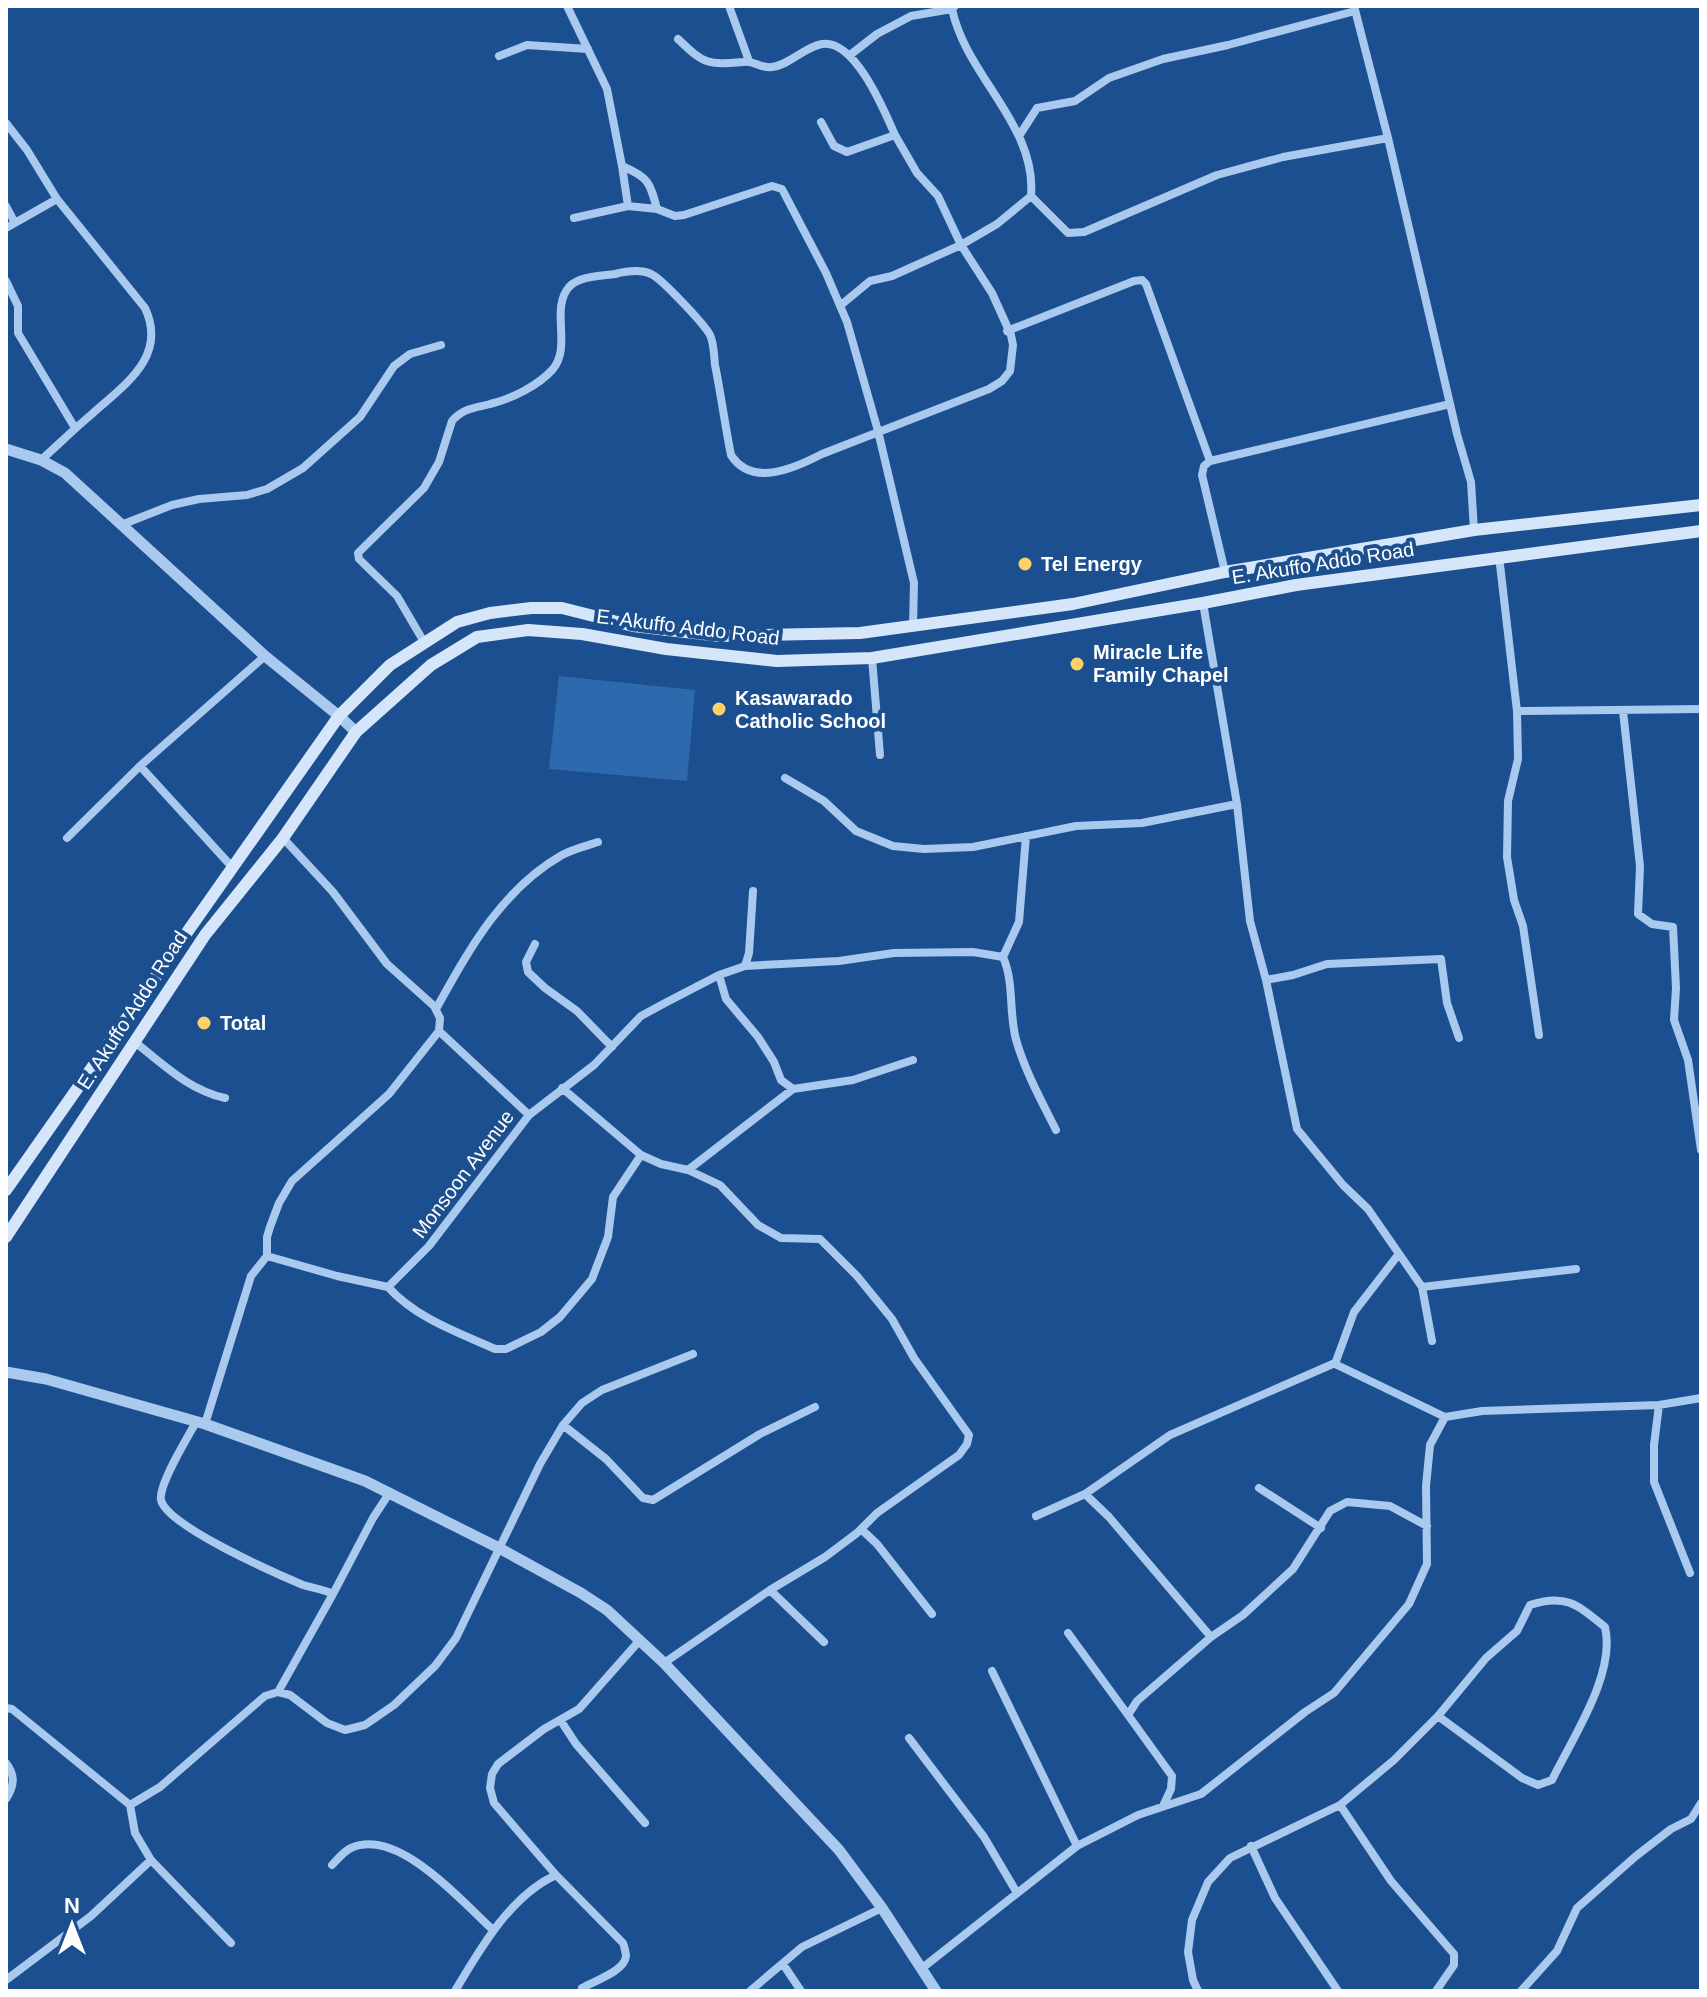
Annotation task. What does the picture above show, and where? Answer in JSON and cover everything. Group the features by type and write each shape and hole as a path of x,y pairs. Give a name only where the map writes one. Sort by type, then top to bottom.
{"main road":[{"name":"E. Akuffo Addo Road","path":"6,1190 339,716 390,665 457,622 490,613 562,608 633,626 720,636 860,633 1073,604 1225,572 1474,530 1701,505"},
{"name":"E. Akuffo Addo Road","path":"6,1237 205,935 283,838 356,732 431,665 477,637 528,630 582,634 666,649 777,661 872,658 1296,585 1701,531"}],"street":[{"path":"567,6 607,89 628,206"},
{"path":"729,6 749,61"},
{"path":"841,305 870,281 892,276 961,245 997,224 1031,196 1032,177 1019,136 968,55 956,29 953,8 911,16 877,34 850,55"},
{"path":"1019,136 1037,108 1075,101 1109,78 1163,59 1228,45 1354,9 1471,482 1474,530"},
{"path":"424,642 397,596 359,559 358,553 424,488 439,462 452,421 457,415 502,400 535,384 552,370 560,359 565,295 569,287 580,281 628,271 641,272 653,274 675,294 710,335 731,455 744,468 755,473 797,467 878,431 989,389 1010,371 1013,345 992,293 961,245 938,196 917,173 895,135 880,100 850,55 830,44 819,44 776,67 764,68 749,61 708,64 678,39"},
{"path":"499,56 527,45 588,49"},
{"path":"821,122 834,146 847,152 895,135"},
{"path":"6,123 57,199 145,308 152,325 149,349 134,376 41,460"},
{"path":"1031,196 1068,233 1084,232 1217,175 1283,157 1388,138"},
{"path":"622,166 645,178 657,209"},
{"path":"574,218 628,206 657,209 675,216 684,215 772,186 782,189 841,305 878,431 914,583 913,625"},
{"path":"6,206 10,226 57,199"},
{"path":"1007,331 1142,280 1210,461"},
{"path":"6,281 18,306 18,333 75,428"},
{"path":"121,525 172,505 247,495 267,489 303,468 360,417 394,366 410,354 441,345"},
{"path":"1225,572 1202,475 1204,466 1210,461 1450,404"},
{"path":"6,449 41,460 65,473 265,656 356,732"},
{"path":"1499,556 1517,711 1518,759 1508,801 1507,857 1514,900 1523,926 1539,1035"},
{"path":"1203,603 1237,804 1250,921 1266,980 1297,1129 1343,1185 1368,1209 1422,1287 1432,1341"},
{"path":"67,838 140,766 265,656"},
{"path":"872,658 880,755"},
{"path":"1517,711 1701,709"},
{"path":"1623,711 1640,866 1638,914 1652,924 1673,927 1674,1020 1688,1060 1701,1150"},
{"path":"140,766 233,868"},
{"path":"785,778 824,801 856,831 893,846 924,849 973,847 1076,826 1142,823 1237,804"},
{"path":"1026,836 1019,922 1003,957 1009,971 1011,1011 1017,1042 1036,1092 1056,1130"},
{"path":"283,838 333,892 387,964 436,1009 440,1018 439,1031 389,1094 292,1181 279,1203 267,1237 267,1256 251,1276 200,1423 161,1491 161,1502 168,1512 234,1554 304,1585 333,1594"},
{"path":"436,1009 491,917 523,883 564,854 598,842"},
{"path":"745,966 749,953 753,891"},
{"path":"535,944 526,962 528,972 577,1011 612,1047"},
{"path":"529,1115 594,1065 641,1016 719,975 745,966 839,961 894,953 973,952 1003,957"},
{"path":"1266,980 1327,964 1441,959 1447,1003 1459,1038"},
{"path":"719,975 726,999 758,1037 781,1080 793,1089"},
{"name":"Monsoon Avenue","path":"388,1287 429,1246 529,1115 439,1031"},
{"path":"136,1043 185,1082 211,1095 225,1098"},
{"path":"688,1170 793,1089 853,1080 913,1060"},
{"path":"562,1088 641,1155 661,1164 688,1170 720,1185 758,1225 781,1238 820,1239 832,1249 892,1319 914,1358 969,1435 959,1455 877,1513 825,1557 770,1590 664,1663"},
{"path":"267,1256 388,1287 398,1299 427,1318 495,1349 506,1349 541,1332 560,1317 592,1279 608,1237 613,1197 641,1155"},
{"path":"1036,1516 1085,1494 1170,1435 1335,1363 1354,1312 1398,1255"},
{"path":"1422,1287 1576,1269"},
{"path":"130,1805 160,1787 265,1696 278,1692 290,1695 327,1723 345,1730 365,1725 404,1695 435,1666 456,1638 540,1464 563,1425 582,1403 602,1390 693,1354"},
{"path":"1335,1363 1445,1417 1496,1410 1659,1405 1701,1398"},
{"path":"6,1372 46,1379 200,1423 390,1492 499,1548 607,1610 664,1663 839,1850 882,1908 936,1991"},
{"path":"1659,1405 1654,1482 1690,1573"},
{"path":"563,1425 606,1459 643,1498 653,1500 760,1434 815,1407"},
{"path":"921,1969 1077,1846 1164,1804 1201,1794 1305,1712 1334,1693 1409,1604 1427,1564 1426,1486 1430,1445 1445,1417"},
{"path":"1259,1488 1321,1528"},
{"path":"278,1692 390,1492"},
{"path":"1085,1494 1109,1517 1211,1637"},
{"path":"1128,1715 1137,1701 1211,1637 1243,1615 1293,1569 1330,1511 1347,1502 1390,1506 1427,1526"},
{"path":"861,1529 877,1544 932,1614"},
{"path":"770,1590 824,1642"},
{"path":"1198,1991 1188,1952 1192,1920 1208,1882 1230,1858 1340,1805 1394,1760 1438,1716 1486,1658 1517,1631 1530,1605 1547,1599 1561,1599 1605,1627 1603,1676 1552,1780 1538,1785 1522,1778 1438,1716"},
{"path":"1068,1633 1172,1776 1171,1789 1164,1804"},
{"path":"582,1988 621,1966 626,1959 623,1943 556,1875 494,1803 490,1788 492,1774 498,1764 544,1729 561,1721 596,1692 640,1640"},
{"path":"992,1671 1077,1846"},
{"path":"6,1708 12,1709 130,1805 135,1833 151,1860 231,1943"},
{"path":"561,1721 576,1744 645,1823"},
{"path":"909,1738 984,1837 1017,1893"},
{"path":"6,1763 13,1776 13,1787 6,1799"},
{"path":"1521,1991 1557,1951 1577,1908 1636,1856 1671,1829 1691,1819 1701,1803"},
{"path":"1340,1805 1391,1881 1454,1954 1454,1965 1436,1991"},
{"path":"332,1865 348,1849 363,1845 394,1848 421,1866 493,1930"},
{"path":"1251,1846 1275,1898 1338,1991"},
{"path":"6,1980 91,1916 151,1860"},
{"path":"455,1991 493,1930 538,1883 556,1875"},
{"path":"750,1991 802,1947 882,1908"},
{"path":"783,1964 801,1991"}],"shaded area":[{"path":"559,676 695,690 687,781 549,769"}],"place":[{"name":"Tel Energy","path":"1025,564"},
{"name":"Miracle Life Family Chapel","path":"1077,664"},
{"name":"Kasawarado Catholic School","path":"719,709"},
{"name":"Total","path":"204,1023"}]}
